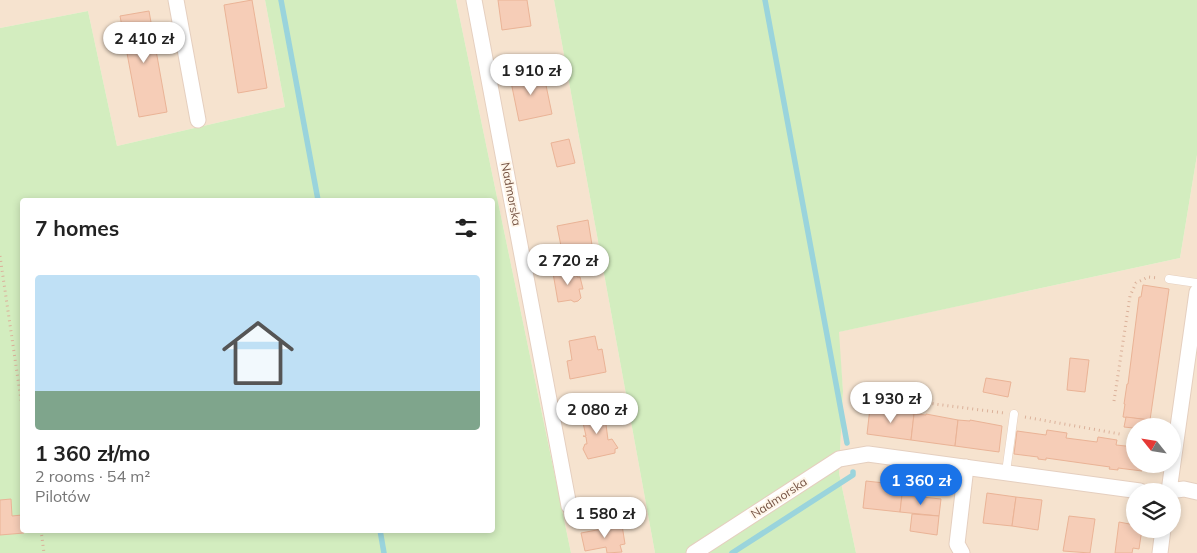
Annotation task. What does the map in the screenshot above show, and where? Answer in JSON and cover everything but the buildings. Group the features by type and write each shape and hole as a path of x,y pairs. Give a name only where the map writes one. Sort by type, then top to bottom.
{"street":[{"path":"176,0 198,120"},
{"name":"Nadmorska","path":"474,0 570,506"},
{"path":"1170,483 1197,292"},
{"name":"Nadmorska","path":"694,553 839,459 868,454 1126,489"},
{"path":"962,553 957,544 966,467"},
{"path":"1181,489 1197,492"},
{"path":"1160,553 1162,538"}],"lane":[{"path":"1169,279 1197,283"},
{"path":"1006,472 1014,414"}],"path":[{"path":"0,256 20,393"},
{"path":"1114,401 1130,296 1136,283 1148,277 1169,279"},
{"path":"873,396 981,408 1120,434"},
{"path":"41,533 44,553"}],"shaded area":[{"path":"0,0 265,0 285,107 117,146 88,11 0,28"},
{"path":"456,0 554,0 655,553 571,553"},
{"path":"1197,155 1197,553 856,553 839,473 843,391 838,332 1180,258"}],"green space":[{"path":"265,0 456,0 571,553 0,553 0,28 88,11 117,146 285,107"},
{"path":"554,0 1197,0 1197,155 1180,258 839,332 843,391 839,473 856,553 655,553"}],"waterway":[{"path":"281,0 318,198"},
{"path":"765,0 847,443"},
{"path":"732,553 853,475 853,472"},
{"path":"381,533 384,553"}]}
